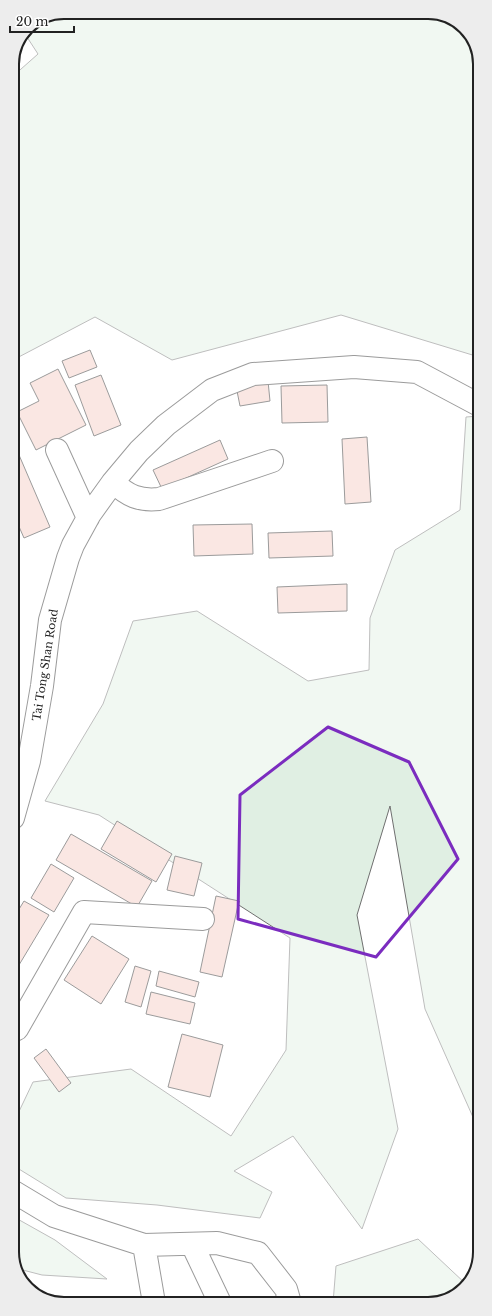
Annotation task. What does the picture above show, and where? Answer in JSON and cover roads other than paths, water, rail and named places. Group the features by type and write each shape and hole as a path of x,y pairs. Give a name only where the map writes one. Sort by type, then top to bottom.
{"street":[{"name":"Tai Tong Shan Road","path":"19,797 29,761 42,686 50,620 73,545 88,518 113,482 140,451 166,425 212,390 253,374 354,367 417,372 473,403"},
{"path":"57,450 88,518"},
{"path":"113,482 123,491 136,498 154,500 272,462"},
{"path":"19,1026 84,912 203,919"},
{"path":"19,1195 54,1216 144,1245 217,1243 258,1253 286,1290 288,1297"},
{"path":"192,1244 217,1297"},
{"path":"144,1245 153,1297"}]}
